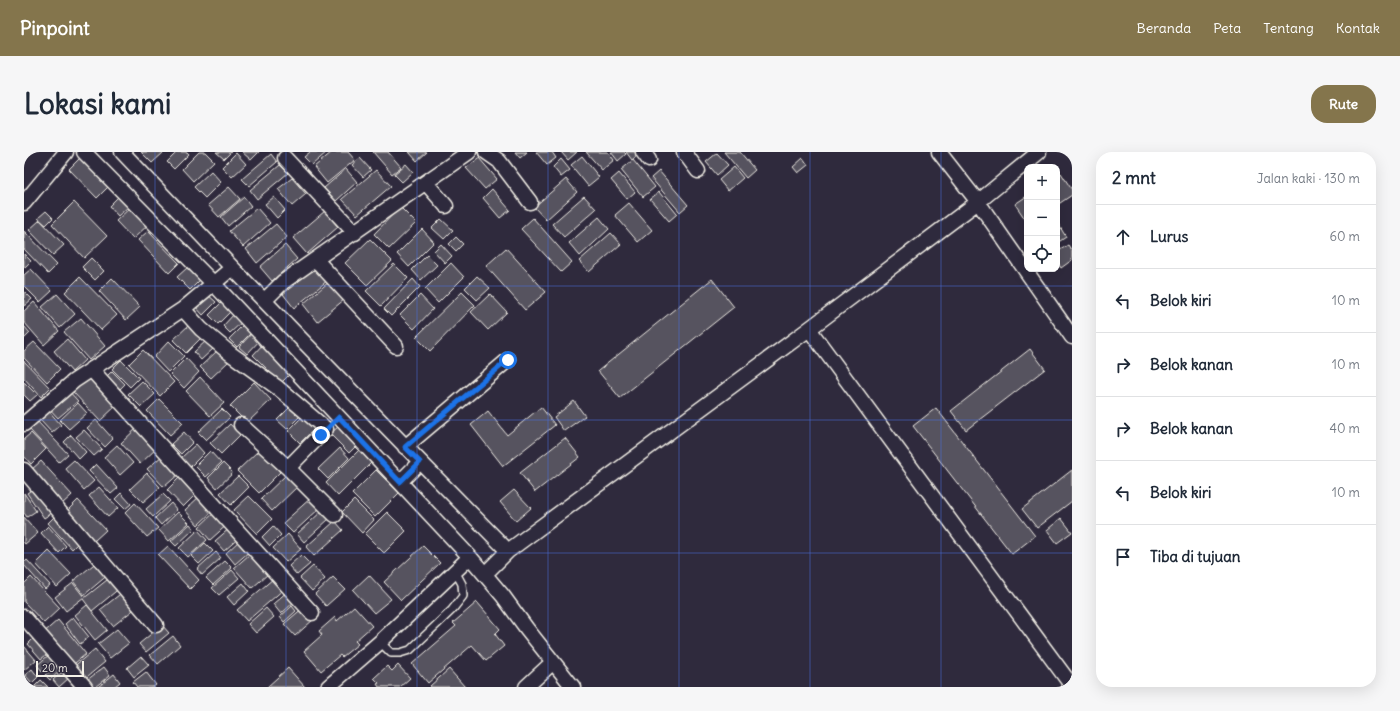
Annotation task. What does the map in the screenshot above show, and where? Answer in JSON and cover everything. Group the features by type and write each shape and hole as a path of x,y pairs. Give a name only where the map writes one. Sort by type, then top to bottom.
{"street":[{"path":"24,203 66,152"},
{"path":"84,152 213,283 470,557 573,687"},
{"path":"122,152 232,268 265,300 405,447 508,552"},
{"path":"265,300 283,282 469,152"},
{"path":"486,152 499,161 530,202"},
{"path":"684,152 698,171"},
{"path":"939,152 978,202 1072,337"},
{"path":"485,574 508,552 978,202 1039,152"},
{"path":"285,158 355,233"},
{"path":"426,183 446,206"},
{"path":"316,260 396,346"},
{"path":"24,424 74,381 183,309 232,268"},
{"path":"183,309 200,329 231,354 278,388 326,429"},
{"path":"808,329 1072,686"},
{"path":"405,447 508,360"},
{"path":"91,369 312,613"},
{"path":"288,468 339,417"},
{"path":"241,425 288,468 335,515"},
{"path":"400,482 420,462"},
{"path":"24,470 156,624"},
{"path":"328,687 380,642 470,557"},
{"path":"24,617 85,687"},
{"path":"526,687 553,662"}],"lane":[{"path":"380,642 391,653 400,654 410,650 452,610 463,596 462,584 456,571"}],"building":[{"path":"141,152 164,152 152,163"},
{"path":"177,152 187,152 189,154 174,169 167,162"},
{"path":"199,152 205,152 214,161 193,181 182,169"},
{"path":"216,152 231,152 224,159"},
{"path":"242,152 259,152 251,160"},
{"path":"310,152 327,152 312,165 304,157"},
{"path":"332,152 348,152 355,160 327,183 314,167"},
{"path":"373,152 388,152 401,167 392,174"},
{"path":"409,152 427,152 417,161"},
{"path":"515,152 527,152 520,158"},
{"path":"536,152 552,152 556,158 547,165"},
{"path":"561,152 577,152 568,160"},
{"path":"586,152 608,152 614,160 602,170"},
{"path":"611,152 624,152 626,154 618,161"},
{"path":"626,152 641,152 632,160"},
{"path":"724,152 740,152 755,170 746,178"},
{"path":"236,153 246,164 232,177 222,167"},
{"path":"717,153 728,165 717,175 706,162"},
{"path":"271,154 277,162 249,186 242,179"},
{"path":"83,155 111,184 97,198 69,169"},
{"path":"582,156 599,177 588,186 571,165"},
{"path":"360,158 371,170 363,177 352,165"},
{"path":"479,158 497,179 485,189 466,168"},
{"path":"803,158 808,165 798,173 793,167"},
{"path":"561,159 570,170 561,177 553,167"},
{"path":"633,160 655,187 643,197 621,170"},
{"path":"406,164 413,172 402,182 394,174"},
{"path":"280,165 288,173 257,199 250,190"},
{"path":"734,167 743,178 728,191 719,180"},
{"path":"346,169 357,182 336,201 324,188"},
{"path":"376,170 391,186 357,215 342,199"},
{"path":"211,171 221,182 205,198 194,187"},
{"path":"659,171 688,205 680,212 651,178"},
{"path":"619,173 635,192 627,199 611,180"},
{"path":"1060,174 1072,190 1072,195 1060,203 1060,200"},
{"path":"292,178 306,194 292,206 278,189"},
{"path":"566,179 577,192 546,220 534,207"},
{"path":"229,187 240,199 219,217 208,205"},
{"path":"492,189 510,210 500,218 483,198"},
{"path":"659,192 677,214 669,221 650,199"},
{"path":"119,196 129,206 118,216 109,206"},
{"path":"584,196 596,209 564,237 552,224"},
{"path":"244,197 251,206 228,226 221,217"},
{"path":"274,197 285,210 277,218 265,204"},
{"path":"1024,198 1024,218 1015,204"},
{"path":"74,202 107,236 84,258 52,224"},
{"path":"629,203 652,230 638,242 615,215"},
{"path":"133,205 150,223 133,239 116,221"},
{"path":"400,207 416,223 389,249 374,234"},
{"path":"257,208 270,223 243,247 229,231"},
{"path":"46,211 53,218 46,225 38,218"},
{"path":"325,211 338,227 307,254 293,238"},
{"path":"599,217 609,229 580,256 569,243"},
{"path":"533,218 572,262 561,272 521,229"},
{"path":"441,219 453,230 444,239 432,228"},
{"path":"40,220 64,245 53,255 29,230"},
{"path":"276,224 287,237 257,263 246,249"},
{"path":"1060,227 1066,237 1060,241"},
{"path":"422,229 434,242 409,267 397,254"},
{"path":"24,231 57,265 48,274 24,249"},
{"path":"148,231 179,263 169,273 138,240"},
{"path":"611,233 621,244 589,272 579,261"},
{"path":"456,237 463,244 456,251 449,244"},
{"path":"370,239 392,261 367,285 345,263"},
{"path":"441,244 452,256 445,263 434,251"},
{"path":"285,245 297,259 272,281 260,267"},
{"path":"1068,245 1072,251 1072,260 1061,268 1060,266 1060,250"},
{"path":"506,248 546,292 525,310 486,266"},
{"path":"24,254 31,261 24,268"},
{"path":"427,255 437,265 421,280 412,270"},
{"path":"91,258 104,271 95,280 82,267"},
{"path":"451,263 464,277 438,303 425,289"},
{"path":"394,264 408,278 381,306 366,291"},
{"path":"317,266 328,280 294,308 283,294"},
{"path":"188,267 200,280 190,290 177,277"},
{"path":"31,269 52,291 40,302 24,286 24,275"},
{"path":"477,276 490,288 477,300 465,288"},
{"path":"80,277 117,315 101,330 65,292"},
{"path":"112,278 140,307 126,320 99,291"},
{"path":"413,279 420,287 391,316 384,309"},
{"path":"712,279 734,307 620,398 598,371"},
{"path":"330,281 345,299 317,322 303,304"},
{"path":"24,291 32,299 24,306"},
{"path":"462,292 475,305 430,351 416,337"},
{"path":"57,294 75,314 60,328 42,307"},
{"path":"207,294 216,302 203,315 195,306"},
{"path":"490,294 507,312 488,330 471,312"},
{"path":"420,295 433,309 414,329 400,315"},
{"path":"34,302 59,331 44,345 24,322 24,311"},
{"path":"222,302 231,311 218,324 209,315"},
{"path":"234,314 242,322 230,333 223,326"},
{"path":"81,318 105,346 89,360 64,332"},
{"path":"245,323 253,331 237,347 229,339"},
{"path":"190,324 202,337 186,353 173,340"},
{"path":"24,326 30,333 24,339"},
{"path":"254,331 262,338 247,354 239,347"},
{"path":"67,339 85,360 72,372 54,351"},
{"path":"207,340 214,348 201,360 194,352"},
{"path":"169,341 184,356 168,372 154,357"},
{"path":"34,342 60,369 47,382 24,358 24,351"},
{"path":"264,343 293,371 281,383 253,355"},
{"path":"1030,349 1045,369 966,430 951,411"},
{"path":"143,350 174,382 160,396 129,364"},
{"path":"218,350 229,361 211,378 200,367"},
{"path":"186,358 199,372 184,388 170,374"},
{"path":"121,360 139,378 130,387 112,369"},
{"path":"24,361 50,388 41,397 24,378"},
{"path":"112,371 125,384 120,389 107,376"},
{"path":"91,375 118,404 100,421 73,392"},
{"path":"200,377 224,403 210,416 186,391"},
{"path":"142,381 155,394 141,407 128,394"},
{"path":"24,382 37,395 30,401 24,395"},
{"path":"254,382 271,400 247,423 230,406"},
{"path":"67,389 78,401 58,418 48,407"},
{"path":"159,399 183,423 170,435 147,411"},
{"path":"574,401 585,416 564,431 554,417"},
{"path":"78,403 87,413 69,429 60,420"},
{"path":"293,404 303,413 287,429 277,420"},
{"path":"541,407 555,425 503,466 471,425 488,411 507,435"},
{"path":"936,408 1035,536 1012,554 913,426"},
{"path":"222,409 230,417 206,440 198,432"},
{"path":"48,410 61,425 52,433 39,419"},
{"path":"305,414 317,426 300,443 288,431"},
{"path":"96,420 113,439 105,447 87,428"},
{"path":"38,422 68,454 59,462 30,430"},
{"path":"230,424 240,435 221,454 210,443"},
{"path":"139,426 158,447 140,464 121,443"},
{"path":"339,426 357,445 349,453 330,434"},
{"path":"84,430 102,449 94,456 76,437"},
{"path":"184,432 193,442 181,454 171,444"},
{"path":"31,433 46,449 31,464 24,456 24,439"},
{"path":"71,435 86,452 79,459 64,442"},
{"path":"565,438 580,457 535,492 520,473"},
{"path":"196,444 204,453 190,467 181,458"},
{"path":"117,445 133,463 120,475 104,457"},
{"path":"340,448 349,458 328,479 318,469"},
{"path":"259,450 280,472 259,493 237,471"},
{"path":"359,450 372,462 338,496 326,483"},
{"path":"210,451 221,463 206,477 195,466"},
{"path":"163,455 180,473 164,487 147,469"},
{"path":"74,460 94,481 84,490 65,468"},
{"path":"41,461 72,495 62,504 31,470"},
{"path":"223,463 233,473 217,488 208,478"},
{"path":"96,464 118,488 111,494 89,471"},
{"path":"376,470 399,493 375,517 352,494"},
{"path":"1072,470 1072,501 1037,528 1022,509"},
{"path":"147,473 160,487 143,502 130,489"},
{"path":"287,474 299,485 272,511 261,499"},
{"path":"182,475 198,492 183,507 167,490"},
{"path":"238,476 249,487 231,505 220,493"},
{"path":"36,487 53,512 44,518 27,493"},
{"path":"99,487 118,508 108,517 89,496"},
{"path":"514,490 531,508 516,521 500,502"},
{"path":"24,493 36,511 27,517 24,513"},
{"path":"121,493 131,504 125,509 115,499"},
{"path":"163,494 170,501 153,517 146,509"},
{"path":"202,494 215,509 198,525 185,510"},
{"path":"249,496 272,519 257,534 234,510"},
{"path":"312,497 321,507 293,533 283,523"},
{"path":"78,500 106,530 94,541 67,511"},
{"path":"354,500 374,520 362,533 342,512"},
{"path":"135,503 158,528 147,537 125,513"},
{"path":"171,503 177,510 161,525 155,518"},
{"path":"217,510 229,523 210,540 199,527"},
{"path":"323,510 330,518 304,542 297,534"},
{"path":"178,512 189,523 169,541 159,530"},
{"path":"387,512 406,531 384,553 365,534"},
{"path":"56,515 80,541 72,549 48,523"},
{"path":"24,517 38,533 25,544 24,543"},
{"path":"1061,518 1072,532 1057,543 1047,530"},
{"path":"335,521 343,530 314,556 306,547"},
{"path":"190,524 194,529 176,546 171,541"},
{"path":"48,526 66,546 59,553 41,533"},
{"path":"273,526 281,535 270,546 262,537"},
{"path":"231,527 240,537 224,551 215,541"},
{"path":"198,530 207,540 188,557 179,548"},
{"path":"288,534 301,549 286,562 273,548"},
{"path":"240,540 250,551 235,564 226,553"},
{"path":"205,543 213,551 199,564 191,556"},
{"path":"168,546 199,580 190,589 158,555"},
{"path":"423,546 440,563 401,600 384,582"},
{"path":"49,551 71,574 57,587 36,564"},
{"path":"216,552 221,558 202,575 197,569"},
{"path":"250,554 268,574 252,588 234,568"},
{"path":"301,555 310,564 297,575 289,566"},
{"path":"27,560 50,585 45,589 24,565"},
{"path":"98,561 109,574 84,595 73,581"},
{"path":"225,561 232,568 213,585 206,578"},
{"path":"313,566 325,579 312,591 300,578"},
{"path":"232,570 239,578 219,595 212,588"},
{"path":"369,575 391,599 374,613 353,590"},
{"path":"112,576 121,587 92,611 83,599"},
{"path":"31,577 60,608 44,623 24,602 24,584"},
{"path":"333,577 345,589 326,606 315,594"},
{"path":"274,578 284,589 247,621 237,610"},
{"path":"73,583 84,597 66,611 55,597"},
{"path":"243,583 249,591 234,605 227,597"},
{"path":"289,590 297,599 281,614 273,604"},
{"path":"124,591 137,607 113,626 100,610"},
{"path":"477,602 500,629 495,634 504,646 486,661 472,645 428,683 412,664 456,626 453,623"},
{"path":"87,605 107,630 95,640 75,615"},
{"path":"292,606 296,611 284,622 280,617"},
{"path":"354,606 372,626 355,641 358,644 342,657 340,655 321,671 304,651 322,635 319,631 335,617 337,621"},
{"path":"304,607 314,619 295,636 284,624"},
{"path":"266,608 274,617 256,633 248,624"},
{"path":"73,617 89,637 80,644 65,624"},
{"path":"58,620 86,654 69,668 42,634"},
{"path":"162,625 169,633 146,652 139,644"},
{"path":"117,629 129,643 110,658 98,644"},
{"path":"37,635 51,651 41,659 28,644"},
{"path":"173,636 180,645 158,664 150,655"},
{"path":"24,646 36,660 24,670"},
{"path":"95,649 105,662 82,681 72,668"},
{"path":"50,654 57,661 43,672 37,665"},
{"path":"141,656 149,665 134,677 127,668"},
{"path":"57,665 61,670 50,680 45,675"},
{"path":"398,665 410,678 400,687 379,687 377,684 379,683 374,678 387,666 392,671"},
{"path":"104,667 110,675 93,687 87,680"},
{"path":"288,668 305,687 267,687"},
{"path":"32,669 38,677 32,683 25,675"},
{"path":"449,669 465,687 430,686"},
{"path":"64,670 70,677 59,687 53,680"},
{"path":"146,672 156,685 153,687 137,687 133,682"},
{"path":"114,674 120,682 114,687 98,687"},
{"path":"41,680 48,687 34,687"}],"route":[{"path":"321,435 339,417 400,482 420,462 405,447 508,360"}]}
